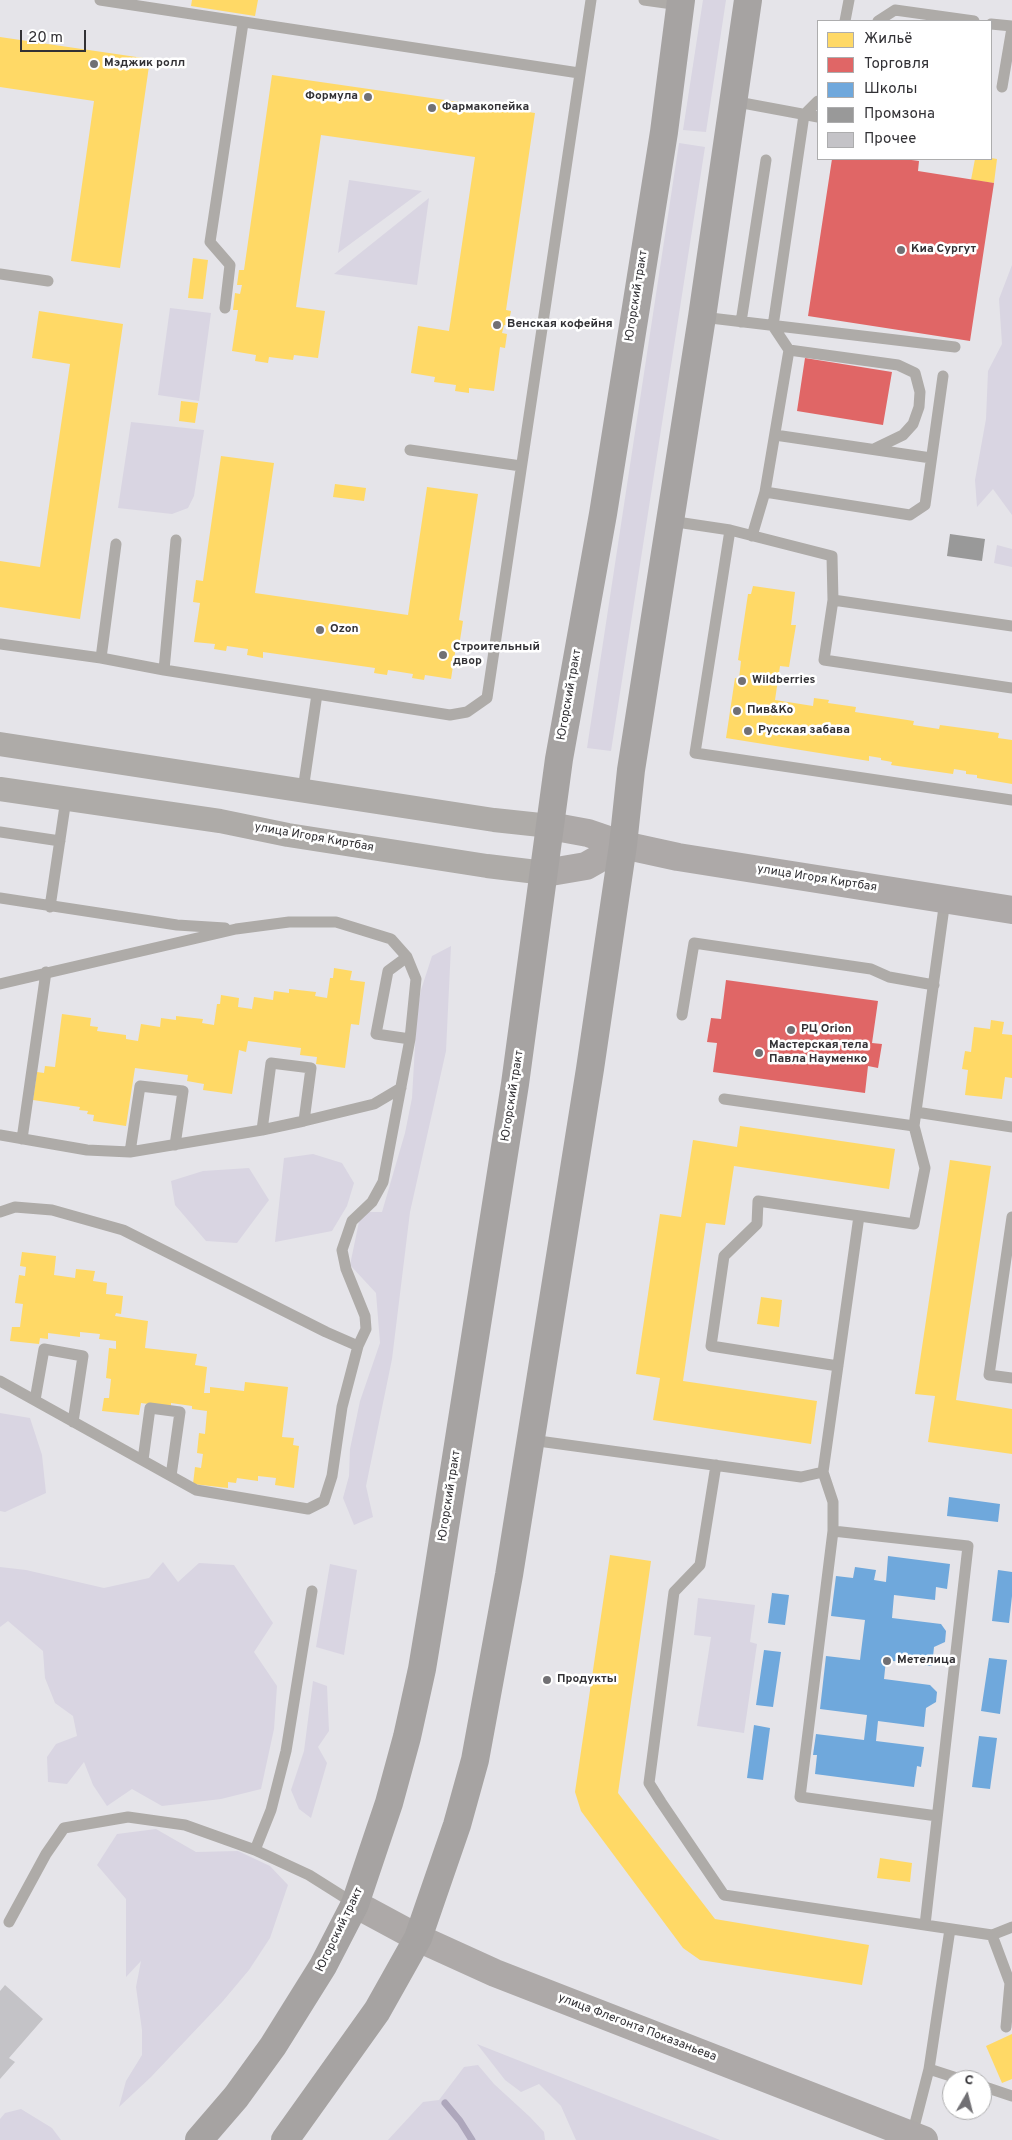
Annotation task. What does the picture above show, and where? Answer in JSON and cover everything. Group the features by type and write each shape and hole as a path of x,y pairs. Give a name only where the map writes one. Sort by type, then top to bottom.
{"main road":[{"path":"284,2140 377,2011 418,1938 454,1833 475,1760 506,1593 590,1069 623,845 631,770 702,317 748,0"},
{"name":"Югорский тракт","path":"199,2140 236,2097 273,2046 314,1982 355,1904 389,1803 422,1669 515,1084 559,759 603,514 664,132 680,3"},
{"name":"улица Игоря Киртбая","path":"550,826 588,833 623,845 678,857 1012,910"},
{"name":"улица Игоря Киртбая","path":"545,873 586,866 623,845"},
{"name":"улица Флегонта Показаньева","path":"355,1904 418,1938 495,1973 918,2138"}],"street":[{"name":"улица Игоря Киртбая","path":"0,744 494,820 550,826"},
{"name":"улица Игоря Киртбая","path":"0,790 220,821 288,835 487,866 545,873"}],"lane":[{"path":"100,0 579,73"},
{"path":"0,644 101,658 164,670 450,714 467,712 487,698 591,0"},
{"path":"644,0 680,3"},
{"path":"846,20 849,0"},
{"path":"880,20 895,10 967,20"},
{"path":"226,308 230,266 210,242 242,22"},
{"path":"992,24 1012,27 1002,87"},
{"path":"732,101 817,117"},
{"path":"752,536 765,492 789,350 773,326 804,115 817,102"},
{"path":"741,322 766,160"},
{"path":"0,274 48,281"},
{"path":"702,317 956,347"},
{"path":"789,350 898,365 915,373 920,392 919,407 914,424 903,435 874,449"},
{"path":"765,492 910,515 925,505 943,376"},
{"path":"775,435 931,458"},
{"path":"410,450 521,466"},
{"path":"669,521 730,530 832,556 833,600 824,660 1012,688"},
{"path":"730,530 695,754 1012,800"},
{"path":"164,670 176,540"},
{"path":"101,658 116,544"},
{"path":"833,600 1012,626"},
{"path":"303,790 317,694"},
{"path":"50,907 66,799"},
{"path":"0,832 60,841"},
{"path":"0,898 177,925 236,929"},
{"path":"838,1366 711,1346 724,1256 757,1224 758,1201 914,1224 925,1168 914,1126 945,900"},
{"path":"0,984 236,929 289,922 336,922 391,939 407,957 416,979 410,1039 383,1182 372,1202 352,1221 342,1250 346,1269 365,1316 366,1329 358,1346 342,1407 332,1476 324,1501 308,1508 196,1490 0,1381"},
{"path":"177,925 181,934 181,942"},
{"path":"682,1015 694,943 871,969 889,977 934,985"},
{"path":"407,957 388,972 376,1034 410,1039"},
{"path":"22,1139 46,972"},
{"path":"262,1130 271,1063 311,1068 304,1121"},
{"path":"130,1152 140,1086 183,1091 175,1145"},
{"path":"0,1135 87,1150 130,1152 304,1121 374,1104 401,1088"},
{"path":"724,1098 914,1126"},
{"path":"916,1112 1012,1127"},
{"path":"0,1212 15,1207 52,1210 123,1230 358,1346"},
{"path":"859,1216 823,1472 833,1502 833,1531 800,1798 937,1816"},
{"path":"1012,1217 989,1375 1012,1378"},
{"path":"35,1400 44,1349 84,1356 73,1422"},
{"path":"143,1460 150,1408 180,1412 171,1476"},
{"path":"531,1440 801,1477 823,1472"},
{"path":"716,1465 700,1565 674,1592 649,1783 724,1895 992,1935 1012,1927"},
{"path":"833,1531 968,1546 925,1925"},
{"path":"255,1850 271,1810 286,1751 312,1592"},
{"path":"8,1922 46,1854 64,1828 128,1818 185,1825 255,1850 309,1875 355,1904"},
{"path":"918,2138 950,1929"},
{"path":"992,1935 1010,1983 1006,2027"},
{"path":"929,2069 942,2073"},
{"path":"992,2089 1012,2096"}],"shaded area":[{"path":"703,0 726,0 706,132 683,130"},
{"path":"679,143 705,147 611,751 587,748"},
{"path":"349,180 422,191 338,253"},
{"path":"429,198 417,285 334,274"},
{"path":"1012,265 1012,515 993,489 977,507 975,480 986,419 988,371 1002,344 999,299"},
{"path":"170,308 211,313 199,401 158,395"},
{"path":"131,422 204,430 194,496 188,508 172,514 118,508"},
{"path":"997,545 1012,549 1012,567 994,563"},
{"path":"451,946 446,1051 410,1212 392,1359 366,1486 373,1517 354,1525 343,1498 349,1476 350,1449 360,1401 380,1343 376,1293 350,1265 361,1212 382,1212 405,1133 412,1098 417,1011 421,990 432,956"},
{"path":"313,1154 342,1163 354,1183 347,1206 332,1231 275,1242 284,1158"},
{"path":"249,1168 269,1200 237,1243 206,1241 175,1205 171,1181 203,1171"},
{"path":"0,1413 30,1418 42,1455 46,1493 5,1512 0,1511"},
{"path":"163,1562 178,1582 199,1563 234,1565 273,1623 254,1652 277,1686 274,1729 261,1789 221,1799 162,1806 132,1789 107,1806 93,1785 84,1762 67,1784 48,1782 47,1757 56,1744 77,1736 73,1716 55,1703 45,1678 43,1651 8,1621 0,1627 0,1567 26,1570 104,1588 149,1578"},
{"path":"330,1564 357,1570 344,1655 316,1647"},
{"path":"698,1598 755,1605 750,1642 757,1644 744,1733 697,1726 711,1637 694,1635"},
{"path":"313,1681 327,1686 329,1731 318,1747 327,1763 311,1818 299,1809 291,1790 304,1751"},
{"path":"156,1829 196,1852 238,1851 270,1866 288,1885 270,1938 249,1970 223,2001 151,2077 119,2107 126,2081 142,2055 142,2030 136,1987 141,1961 126,1977 126,1899 97,1865 117,1834"},
{"path":"477,2044 720,2140 576,2140 561,2106 539,2084 521,2092 505,2080"},
{"path":"478,2065 494,2084 544,2132 545,2140 388,2140 423,2102 439,2100 464,2067"},
{"path":"21,2109 52,2128 61,2140 0,2140 0,2119 5,2113"}],"building: Жильё":[{"path":"192,0 258,0 255,16 191,6"},
{"path":"0,37 150,59 120,268 71,261 94,101 0,87"},
{"path":"272,75 535,113 506,310 511,311 508,326 504,325 502,333 507,334 505,348 500,347 494,391 469,388 469,393 455,391 456,385 434,382 435,377 411,373 418,326 449,331 475,157 321,135 296,307 325,311 318,358 294,355 293,360 269,357 268,363 255,361 256,355 232,351 238,310 233,310 235,293 240,294 242,285 237,285 239,270 244,270"},
{"path":"997,159 994,183 971,180 975,160"},
{"path":"193,258 208,260 203,299 188,298"},
{"path":"39,311 123,324 80,619 0,607 0,561 40,567 70,364 32,358"},
{"path":"181,401 198,403 195,423 179,421"},
{"path":"221,456 274,463 255,593 408,615 427,487 478,494 459,620 463,621 460,640 457,640 451,679 425,675 424,680 412,678 413,674 388,670 387,675 374,673 375,668 263,652 263,658 247,655 248,649 227,646 226,651 214,649 215,644 194,642 200,603 193,602 196,580 203,581"},
{"path":"335,484 366,488 364,501 333,497"},
{"path":"753,586 795,592 791,625 796,625 789,667 780,666 775,700 813,706 814,698 829,700 828,703 856,707 855,712 914,721 913,725 939,729 940,725 999,733 998,738 1012,740 1012,784 977,778 977,775 966,774 966,771 954,769 953,774 891,765 892,762 869,756 869,761 726,738 735,678 739,679 741,661 738,660 748,594 751,594"},
{"path":"334,968 352,971 350,980 365,982 359,1025 351,1024 345,1068 316,1064 317,1057 300,1055 301,1048 248,1041 246,1052 239,1050 232,1094 203,1090 204,1084 187,1081 188,1075 135,1068 126,1126 93,1121 94,1115 87,1114 88,1111 79,1110 80,1107 33,1100 37,1072 44,1073 45,1066 55,1067 62,1014 91,1018 90,1026 98,1027 97,1031 126,1035 126,1039 138,1041 141,1024 160,1027 161,1018 176,1020 176,1016 203,1019 202,1023 214,1025 217,1004 220,1004 221,995 239,998 238,1007 252,1009 254,997 273,1000 274,991 289,993 289,989 316,992 315,996 327,998 330,978 333,978"},
{"path":"991,1020 1004,1022 1002,1034 1012,1035 1012,1078 1005,1077 1002,1099 965,1095 968,1070 962,1069 965,1051 971,1052 974,1027 990,1029"},
{"path":"740,1126 895,1149 889,1189 734,1166 725,1225 706,1223 683,1381 817,1401 811,1444 653,1420 660,1378 636,1374 660,1214 681,1217 693,1140 737,1147"},
{"path":"950,1160 991,1166 956,1400 1012,1409 1012,1454 928,1442 935,1396 915,1394"},
{"path":"22,1252 56,1256 54,1275 75,1278 76,1269 95,1271 93,1281 107,1283 106,1294 123,1296 121,1314 116,1313 115,1316 148,1321 145,1348 197,1354 195,1365 207,1367 204,1393 210,1393 210,1387 244,1391 245,1382 288,1387 282,1437 294,1438 293,1445 299,1446 294,1488 275,1485 276,1478 258,1476 258,1481 237,1478 236,1483 228,1482 228,1488 193,1484 195,1467 201,1468 203,1454 197,1453 199,1433 205,1434 207,1411 192,1409 192,1406 171,1403 171,1407 141,1403 139,1415 102,1411 104,1398 109,1398 111,1379 106,1378 109,1348 116,1349 116,1341 99,1339 100,1334 80,1332 80,1337 48,1333 48,1339 40,1338 39,1344 10,1341 12,1327 20,1327 23,1304 15,1303 19,1275 25,1276 26,1267 20,1266"},
{"path":"761,1297 782,1300 779,1327 757,1324"},
{"path":"610,1555 651,1561 618,1793 715,1919 869,1945 862,1985 700,1960 683,1948 581,1811 575,1792"},
{"path":"880,1858 912,1863 910,1882 877,1878"},
{"path":"1012,2034 1012,2079 1002,2083 986,2046"}],"building: Торговля":[{"name":"Киа Сургут","path":"832,160 919,161 918,171 994,183 970,341 808,316"},
{"path":"805,358 892,372 883,425 797,411"},
{"name":"РЦ Orion","path":"726,980 878,1001 872,1043 882,1044 878,1068 868,1066 865,1093 713,1072 717,1043 707,1042 711,1018 721,1019"}],"building: Школы":[{"path":"949,1497 1000,1504 998,1522 947,1516"},
{"path":"888,1556 950,1564 947,1589 936,1587 935,1600 894,1595 892,1618 941,1624 946,1631 945,1642 934,1647 932,1666 886,1660 884,1679 930,1685 937,1692 936,1702 926,1708 924,1727 878,1721 876,1741 924,1747 921,1767 917,1766 914,1787 815,1774 817,1755 813,1755 816,1734 864,1740 867,1715 820,1709 826,1656 860,1660 865,1620 831,1616 836,1576 853,1578 855,1567 876,1570 874,1580 886,1582"},
{"path":"998,1570 1012,1572 1009,1623 992,1621"},
{"path":"772,1593 789,1595 785,1625 768,1623"},
{"path":"764,1650 781,1652 773,1707 756,1705"},
{"path":"989,1658 1007,1660 1000,1714 981,1711"},
{"path":"754,1725 770,1728 763,1780 747,1778"},
{"path":"979,1736 997,1738 990,1789 972,1787"}],"building: Промзона":[{"path":"950,534 985,539 982,561 947,556"}],"building: Прочее":[{"path":"5,1985 43,2019 9,2058 15,2062 0,2079 0,1991"}],"waterway":[{"path":"445,2103 460,2121 472,2140"}],"place":[{"name":"Мэджик ролл","path":"94,64"},
{"name":"Формула","path":"368,97"},
{"name":"Фармакопейка","path":"432,108"},
{"name":"Киа Сургут","path":"901,250"},
{"name":"Венская кофейня","path":"497,325"},
{"name":"Ozon","path":"320,630"},
{"name":"Строительный двор","path":"443,655"},
{"name":"Wildberries","path":"742,681"},
{"name":"Пив&Ко","path":"737,711"},
{"name":"Русская забава","path":"748,731"},
{"name":"РЦ Orion","path":"791,1030"},
{"name":"Мастерская тела Павла Науменко","path":"759,1053"},
{"name":"Метелица","path":"887,1661"},
{"name":"Продукты","path":"547,1680"}]}
